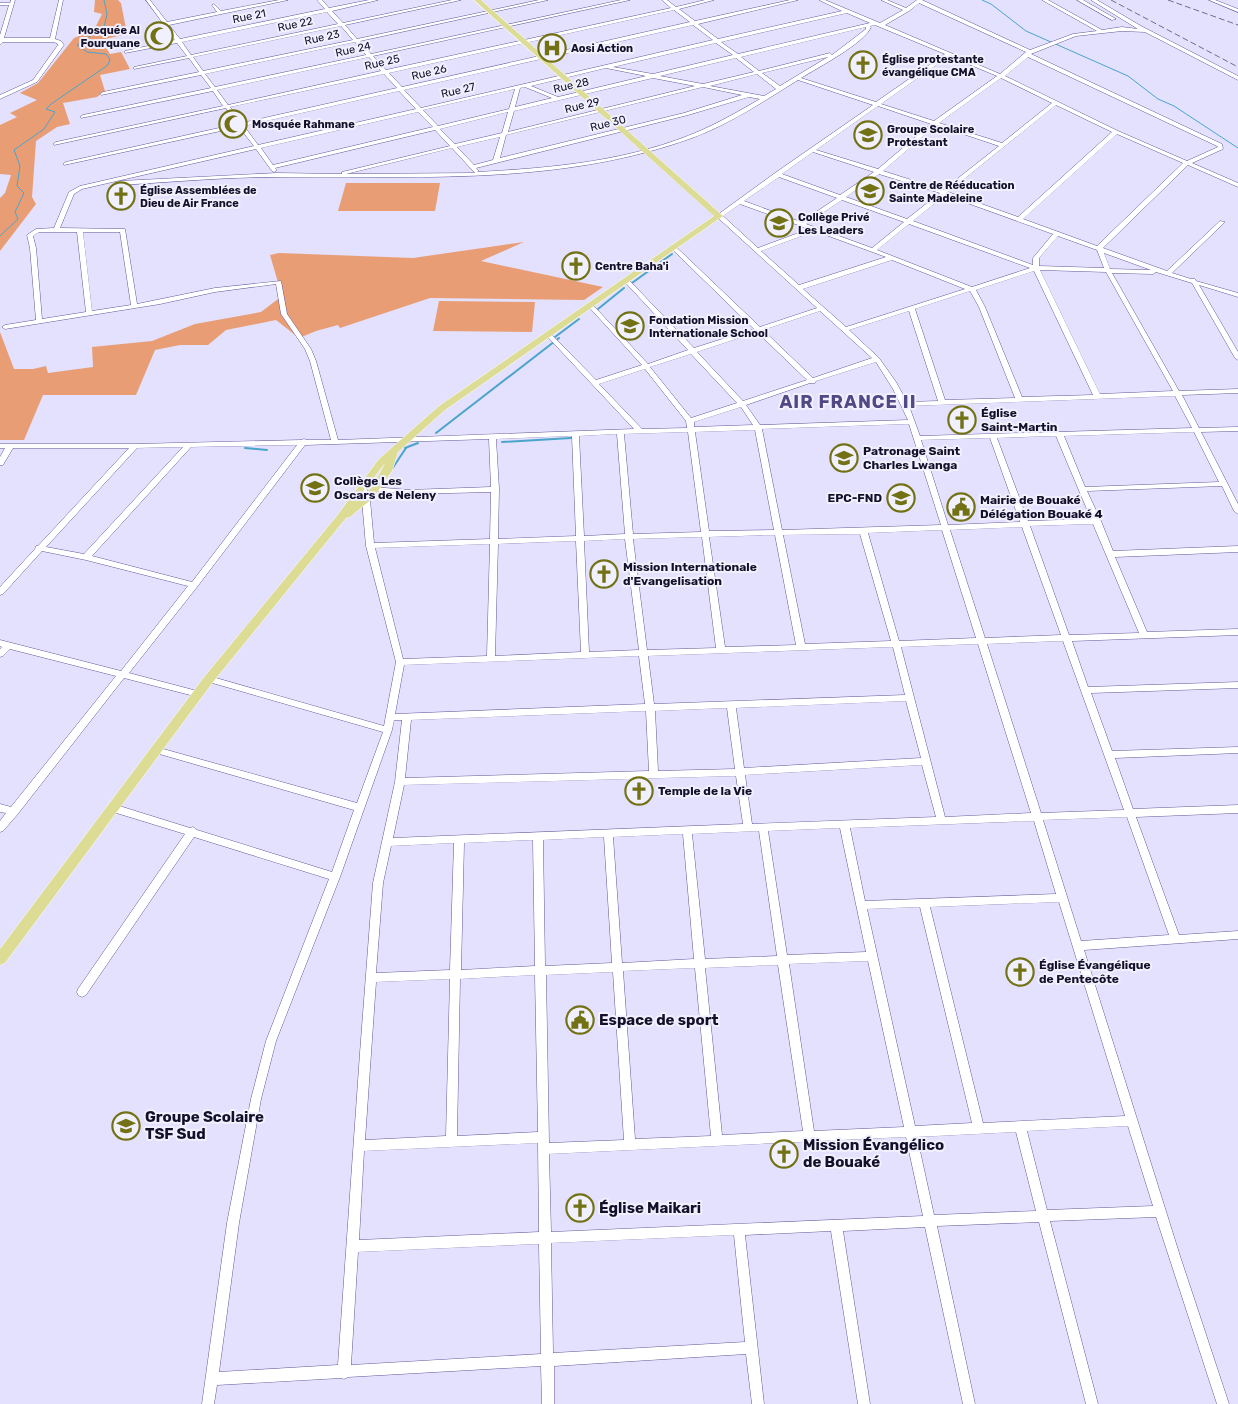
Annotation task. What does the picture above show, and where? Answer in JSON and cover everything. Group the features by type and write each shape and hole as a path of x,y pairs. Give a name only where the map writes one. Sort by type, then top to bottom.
{"main road":[{"path":"1,955 209,679 340,519 362,486 394,450 442,408 719,216 477,0"},
{"path":"340,519 366,500 376,490 386,476 394,450"}],"street":[{"path":"52,40 61,0"},
{"path":"148,0 277,175"},
{"path":"166,24 286,0"},
{"path":"319,0 478,173"},
{"name":"Rue 21","path":"127,52 376,0"},
{"name":"Rue 22","path":"136,68 459,0"},
{"name":"Rue 23","path":"103,94 546,0"},
{"name":"Rue 24","path":"83,117 628,0"},
{"path":"664,0 780,89"},
{"name":"Rue 25","path":"56,144 712,0"},
{"name":"Rue 26","path":"66,164 796,0"},
{"path":"821,0 1001,76 1116,132 1238,185"},
{"path":"883,0 907,10"},
{"path":"881,25 907,10 919,0 1220,145 1221,148 1187,163 1099,248"},
{"path":"1044,0 1100,30"},
{"path":"1079,0 1114,19"},
{"path":"1093,0 1109,7 1144,31 1200,56 1238,78"},
{"path":"1211,0 1219,1 1238,11"},
{"path":"0,4 12,2 1,41 52,40 59,42 61,45 37,79 0,97"},
{"path":"214,5 220,13"},
{"name":"Rue 27","path":"56,231 71,193 74,190 847,11"},
{"path":"1115,29 1125,24 1122,17"},
{"name":"Rue 28","path":"272,166 874,23"},
{"path":"99,184 277,175 329,176 478,173 551,168 646,150 671,144 703,132 780,89 852,45 868,30 869,27 867,25"},
{"path":"802,224 878,172 935,123 1001,76 1028,53 1053,42 1100,30 1144,31"},
{"name":"Rue 29","path":"329,176 759,73 839,52"},
{"path":"948,54 719,216 878,359 905,404 1038,816 1160,1211 1223,1404"},
{"path":"605,67 764,98"},
{"path":"797,78 1002,145"},
{"path":"525,85 558,99"},
{"path":"496,161 518,87"},
{"name":"Rue 30","path":"472,167 623,130 748,95"},
{"path":"873,250 1055,103"},
{"path":"1018,220 1116,132"},
{"path":"811,150 943,192 1168,274 1238,295"},
{"path":"777,174 1036,268 1107,269 1168,274 1222,222"},
{"path":"740,202 873,250 972,289 982,308 1020,400"},
{"path":"757,250 815,229"},
{"path":"39,321 33,248 30,235 38,230 123,230 134,305"},
{"path":"80,230 89,312"},
{"path":"1056,234 1036,258 1036,268 1098,397"},
{"path":"673,247 813,382"},
{"path":"1099,248 1107,269 1177,393 1238,511"},
{"path":"798,288 891,258"},
{"path":"846,329 1036,268"},
{"path":"626,280 743,404 758,427 802,647"},
{"path":"1193,280 1238,358"},
{"path":"5,327 215,290 278,282 284,314 308,350 313,361 335,442"},
{"path":"590,305 646,366 690,421 721,651"},
{"path":"911,308 942,402"},
{"path":"595,383 821,309"},
{"path":"548,334 640,431"},
{"path":"690,421 878,359"},
{"path":"905,404 1238,391"},
{"path":"0,446 135,446 304,441 335,442 912,422"},
{"path":"917,438 1238,429"},
{"path":"620,432 629,537 650,708 654,774"},
{"path":"575,433 586,656"},
{"path":"1060,434 1144,635"},
{"path":"491,659 495,490 492,436"},
{"path":"993,436 1176,940"},
{"path":"0,828 194,585 304,441"},
{"path":"86,557 189,445"},
{"path":"0,462 11,446"},
{"path":"0,592 135,446"},
{"path":"1084,489 1224,484"},
{"path":"208,1404 233,1223 259,1089 271,1041 335,877 391,718 400,662 370,546 366,500 362,486"},
{"path":"376,490 409,492 495,490"},
{"path":"370,546 706,534 864,531 1097,521"},
{"path":"864,531 896,644 941,820"},
{"path":"39,548 86,557 194,585"},
{"path":"1111,554 1238,549"},
{"path":"400,662 1238,632"},
{"path":"0,654 4,644 198,694"},
{"path":"209,679 388,730"},
{"path":"1085,690 1238,685"},
{"path":"391,718 910,698"},
{"path":"731,705 748,828"},
{"path":"344,1373 378,883 400,782 406,717"},
{"path":"156,750 360,808"},
{"path":"1109,754 1238,750"},
{"path":"400,782 740,772 926,761"},
{"path":"0,808 14,812"},
{"path":"113,808 193,831 335,877"},
{"path":"388,842 1038,816 1238,810"},
{"path":"844,824 969,1404"},
{"path":"763,827 808,1136"},
{"path":"687,830 717,1141"},
{"path":"82,992 193,831"},
{"path":"608,833 630,1145"},
{"path":"538,836 548,1404"},
{"path":"451,1142 459,839"},
{"path":"861,906 1062,898"},
{"path":"924,904 979,1129"},
{"path":"1077,946 1238,935"},
{"path":"370,978 872,956"},
{"path":"359,1146 451,1142 630,1145 1133,1121"},
{"path":"1020,1127 1092,1404"},
{"path":"352,1246 1160,1211"},
{"path":"836,1224 864,1404"},
{"path":"739,1229 758,1404"},
{"path":"211,1379 344,1373 752,1348"}],"shaded area":[{"path":"95,0 118,0 121,3 127,34 101,40 110,54 121,52 130,69 100,75 105,91 97,97 63,103 70,124 57,127 36,141 32,197 36,204 0,251 0,198 5,193 11,175 0,174 0,125 17,117 10,113 37,100 20,93 38,83 74,38 94,30 102,14 94,12"},
{"path":"346,183 440,183 435,211 338,211"},
{"path":"524,242 481,261 603,287 584,300 430,298 340,328 338,325 299,338 276,320 226,330 208,345 180,345 155,350 136,395 43,395 24,440 0,440 0,332 14,369 33,369 46,366 48,373 93,367 92,347 152,341 195,324 261,312 282,296 270,255 279,253 413,258"},
{"path":"439,301 535,302 532,332 433,331"}],"waterway":[{"path":"0,236 18,219 15,212 24,193 17,186 20,166 14,150 44,129 55,112 46,109 51,104 108,65 110,59 106,54 87,52 77,45 104,27 107,14 104,0"},
{"path":"982,0 991,4 1026,31 1128,76 1158,99 1174,106 1238,148"},
{"path":"632,283 672,254"},
{"path":"598,309 624,288"},
{"path":"555,337 579,319"},
{"path":"436,433 559,338"},
{"path":"502,442 571,438"},
{"path":"405,448 418,443"},
{"path":"245,448 267,450"},
{"path":"392,469 406,448"}],"railway":[{"path":"1111,0 1238,67"},
{"path":"1168,0 1238,25"}],"place":[{"name":"Mosquée Al Fourquane","path":"159,36"},
{"name":"Aosi Action","path":"552,48"},
{"name":"Église protestante évangélique CMA","path":"863,65"},
{"name":"Mosquée Rahmane","path":"233,124"},
{"name":"Groupe Scolaire Protestant","path":"868,135"},
{"name":"Centre de Rééducation Sainte Madeleine","path":"870,191"},
{"name":"Église Assemblées de Dieu de Air France","path":"121,196"},
{"name":"Collège Privé Les Leaders","path":"779,223"},
{"name":"Centre Baha'i","path":"576,266"},
{"name":"Fondation Mission Internationale School","path":"630,326"},
{"name":"Église Saint-Martin","path":"962,420"},
{"name":"Patronage Saint Charles Lwanga","path":"844,458"},
{"name":"Collège Les Oscars de Neleny","path":"315,488"},
{"name":"EPC-FND","path":"901,498"},
{"name":"Mairie de Bouaké Délégation Bouaké 4","path":"961,507"},
{"name":"Mission Internationale d'Evangelisation","path":"604,574"},
{"name":"Temple de la Vie","path":"639,791"},
{"name":"Église Évangélique de Pentecôte","path":"1020,972"},
{"name":"Espace de sport","path":"580,1020"},
{"name":"Groupe Scolaire TSF Sud","path":"126,1126"},
{"name":"Mission Évangélico de Bouaké","path":"784,1154"},
{"name":"Église Maikari","path":"580,1208"}],"district":[{"name":"AIR FRANCE II","path":"848,402"}]}
